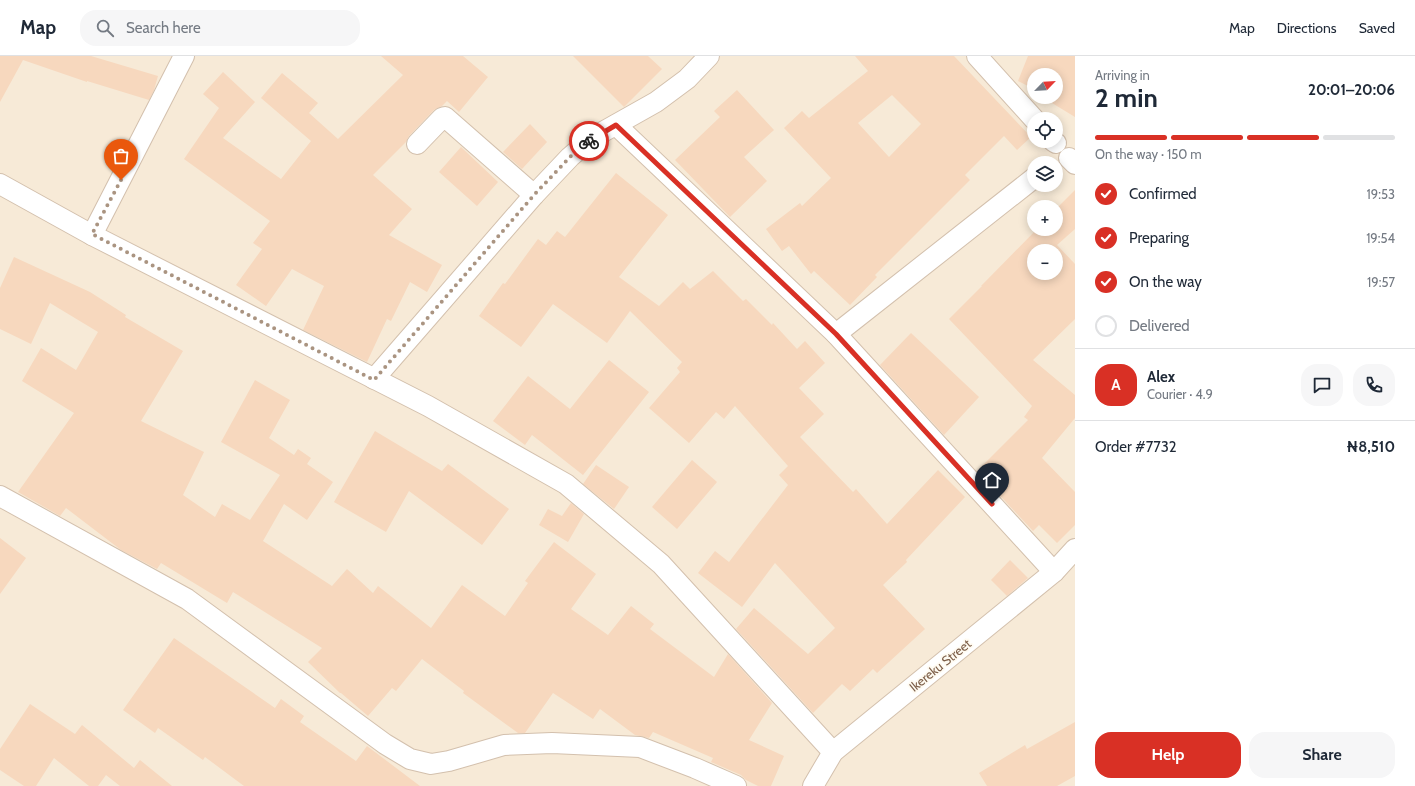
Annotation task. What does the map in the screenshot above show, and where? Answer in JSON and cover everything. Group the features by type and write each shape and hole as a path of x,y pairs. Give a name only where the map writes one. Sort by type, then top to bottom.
{"street":[{"path":"92,234 184,56"},
{"path":"374,380 534,195 570,157 592,138 656,102 687,79 709,56"},
{"path":"978,56 1028,112"},
{"path":"417,144 442,118 445,118 534,195"},
{"path":"616,125 836,334 1054,572"},
{"path":"0,184 92,234 374,380 428,406 566,484 662,564 833,752"},
{"path":"836,334 1027,184"},
{"path":"0,496 187,599 385,744 410,759 431,764 449,761 504,745 552,742 640,747 695,768 736,786"},
{"name":"Ikereku Street","path":"813,786 833,752 1054,572 1075,549"}],"shaded area":[{"path":"0,56 1075,56 1075,786 0,786"}],"building":[{"path":"0,56 91,56 158,76 149,100 87,82 23,60 0,102"},
{"path":"381,56 463,56 488,77 459,112 447,101 442,106 434,110 409,136 406,142 373,175 412,209 389,235 442,265 427,292 410,282 391,321 387,319 367,362 303,330 324,286 292,269 266,306 236,285 262,249 253,243 270,221 184,159 219,108 203,94 223,72 255,102 223,138 281,179 311,141 261,98 282,73 318,103 309,113 338,139 403,75"},
{"path":"573,56 648,56 662,69 624,107"},
{"path":"855,56 954,56 1027,133 1027,141 1017,150 1004,136 965,175 970,180 875,275 877,277 850,305 814,271 811,274 789,246 782,251 766,229 800,203 802,206 831,178 784,128 802,111 809,118 868,71","holes":["892,95 921,124 889,157 858,123"]},
{"path":"1028,56 1075,56 1075,117 1054,104 1063,104 1063,68 1027,68 1027,86 1018,81"},
{"path":"737,90 774,130 744,157 767,181 730,217 675,160 720,117 714,111"},
{"path":"530,124 547,142 522,169 503,152"},
{"path":"461,147 498,182 477,206 439,172"},
{"path":"616,173 668,215 619,277 659,306 683,282 690,289 713,271 743,301 746,299 772,325 773,323 797,349 805,341 825,363 799,388 824,414 800,437 853,492 856,489 887,524 938,470 965,497 906,560 907,562 883,585 925,629 877,673 873,669 850,691 842,684 813,713 736,629 754,608 808,654 835,628 775,563 742,607 698,573 715,551 729,562 788,485 779,475 788,466 735,406 724,419 716,412 689,443 649,408 680,372 677,368 682,362 630,311 607,343 553,304 521,347 479,316 538,239 546,245 557,231 565,237"},
{"path":"1075,190 1075,229 1058,244 1027,244 1027,280 1063,280 1063,251 1075,264 1075,319 1033,360 1075,395 1075,418 1042,458 1075,492 1075,525 1057,543 1039,525 1033,531 977,471 1028,420 1024,417 1032,406 949,319 1030,236 1063,236 1063,202"},
{"path":"14,257 90,292 126,315 125,317 183,351 141,421 204,452 183,495 215,517 222,504 250,520 280,475 221,442 255,380 290,400 269,438 294,455 298,449 311,458 307,464 333,482 307,520 284,504 263,541 332,586 347,569 373,593 378,586 431,628 462,585 505,616 528,583 525,581 554,542 596,574 571,609 608,635 631,606 654,624 650,629 714,677 728,654 772,703 749,740 784,756 771,786 758,786 746,780 741,775 711,762 713,758 653,732 649,738 635,735 600,709 593,719 553,693 525,733 518,733 463,693 464,691 422,659 396,691 392,688 368,716 340,693 308,662 322,648 233,592 227,603 161,563 157,569 121,550 66,508 60,516 18,492 74,413 22,381 41,348 76,370 98,332 50,303 31,344 0,329 0,288"},
{"path":"911,333 979,397 944,435 880,365"},
{"path":"609,360 649,392 583,475 532,435 525,445 493,421 528,376 570,409"},
{"path":"375,431 442,471 448,464 509,509 482,545 409,491 386,532 334,502"},
{"path":"692,460 717,482 677,529 652,507"},
{"path":"596,465 629,487 614,509 583,484"},
{"path":"571,503 584,514 568,542 539,525 548,509 562,516"},
{"path":"0,538 26,558 0,594"},
{"path":"1010,560 1028,578 1007,596 991,580"},
{"path":"174,638 275,708 281,699 304,716 300,722 356,761 367,746 420,786 244,786 205,757 203,760 158,728 155,733 123,710"},
{"path":"30,704 75,734 82,725 134,768 140,760 172,786 120,786 106,775 98,786 89,786 54,758 36,786 24,786 0,770 0,749"},
{"path":"1075,722 1075,776 1057,786 987,786 979,773 1025,745 1027,749"}],"way so far":[{"path":"121,180 92,234 374,380 534,195 570,157 589,141"}],"route":[{"path":"589,141 616,125 836,334 992,504"}]}
